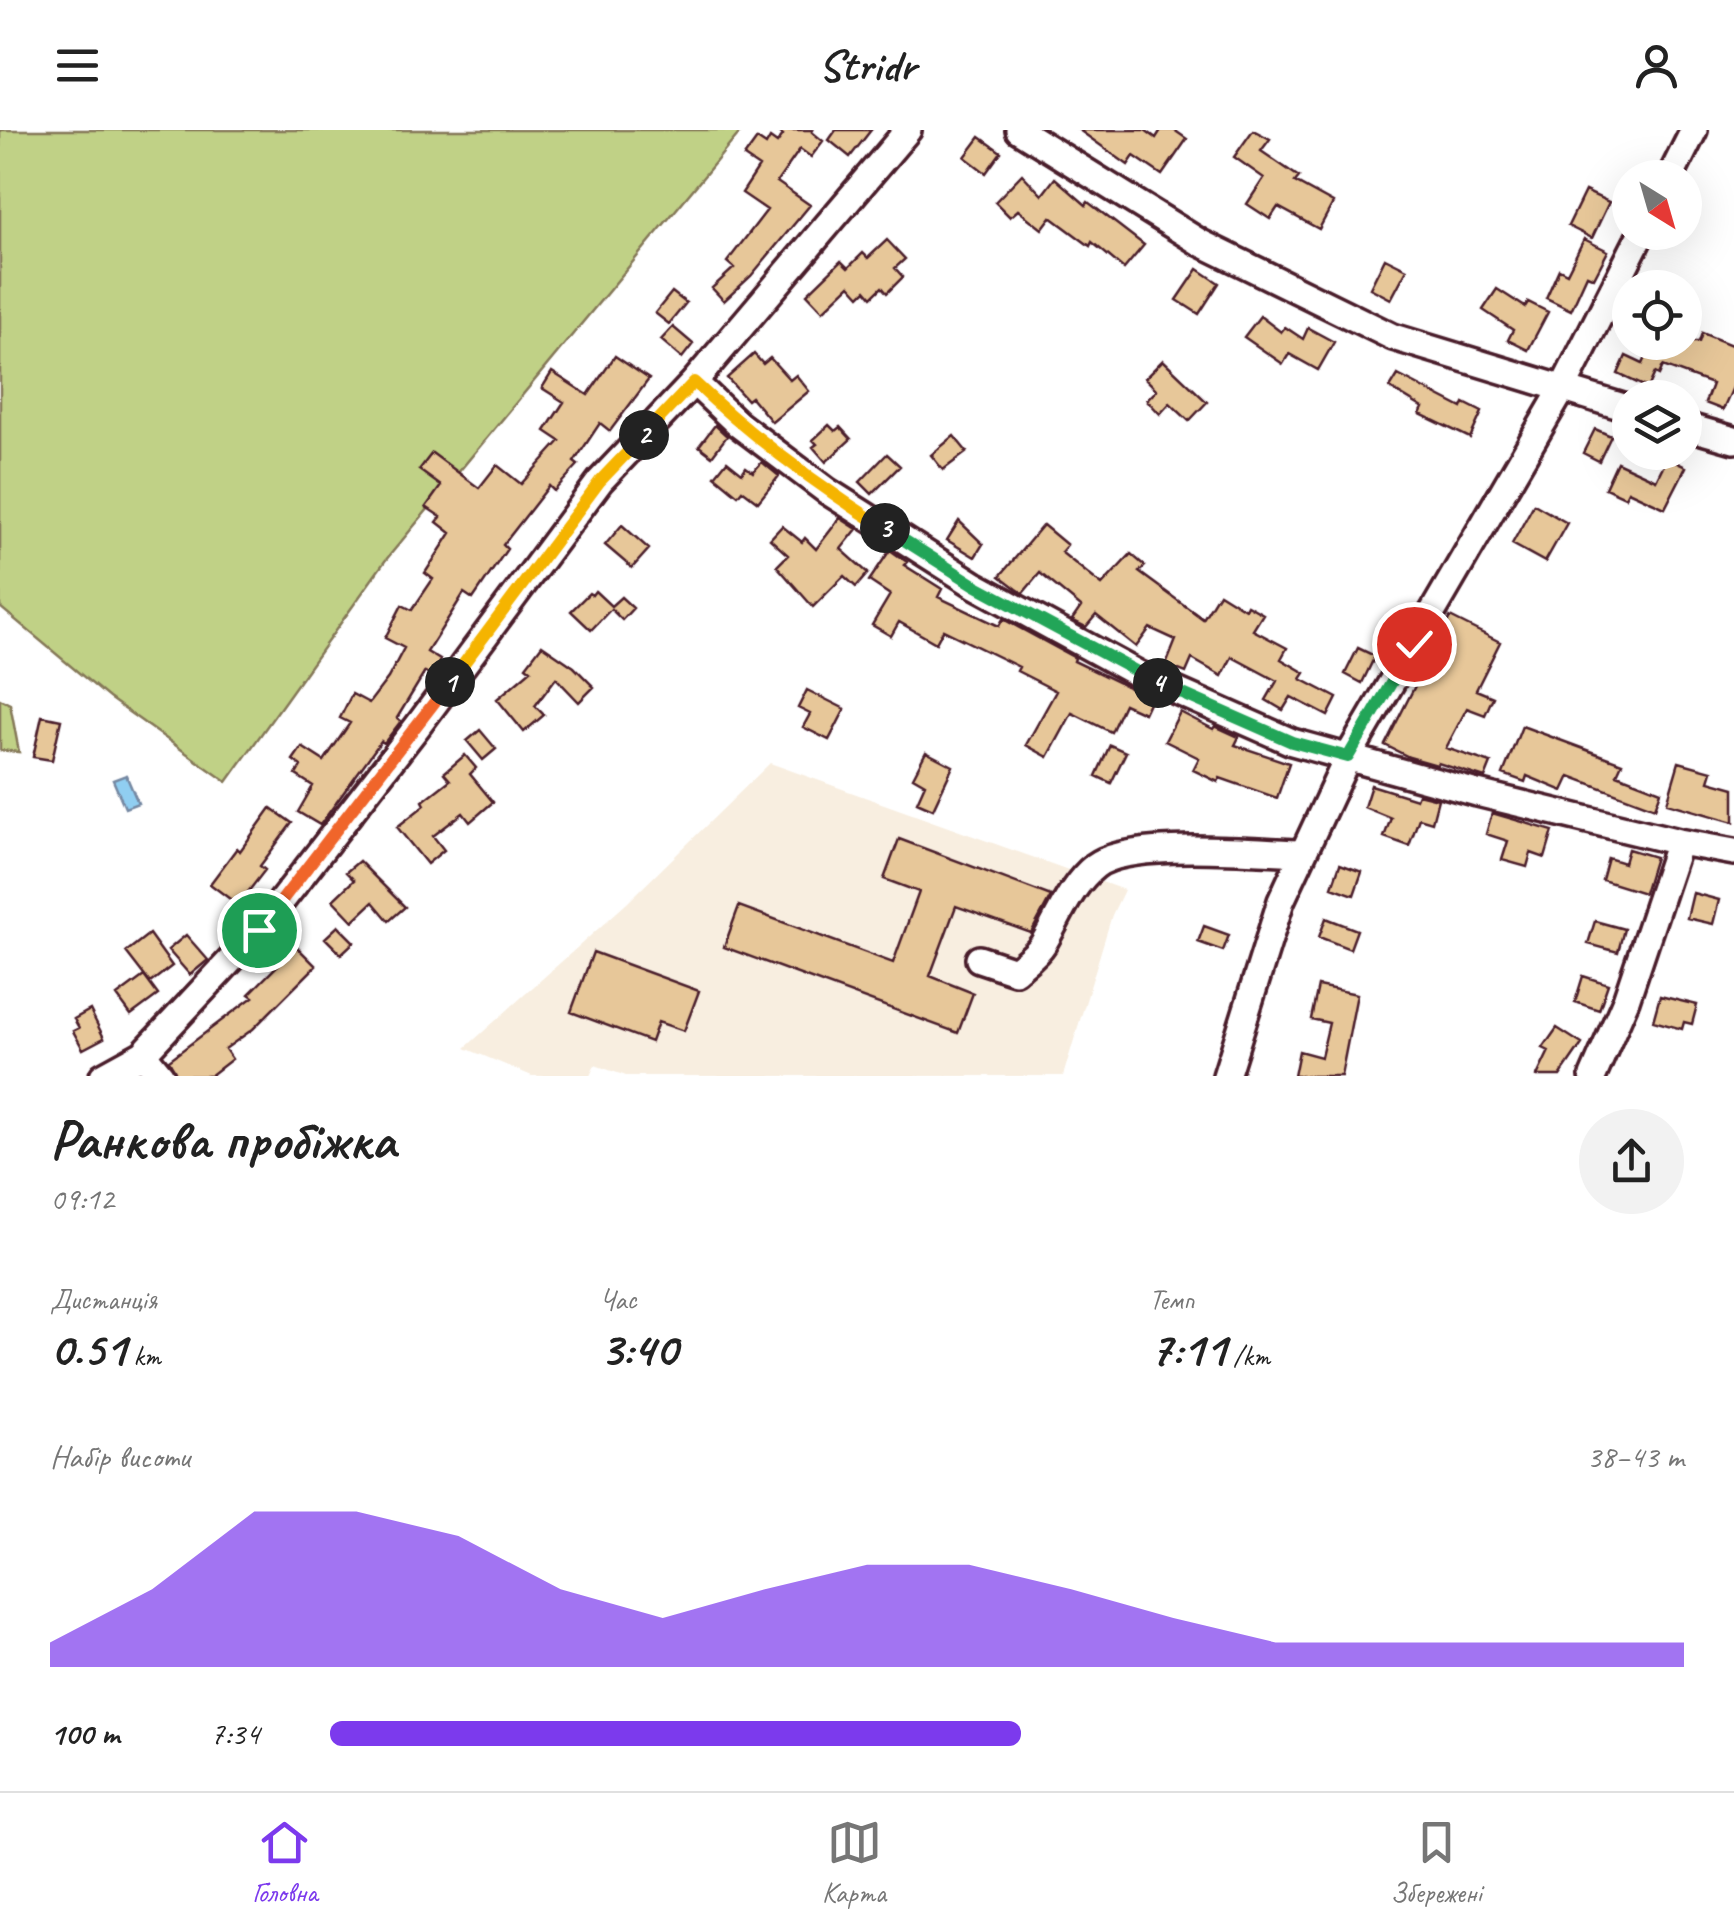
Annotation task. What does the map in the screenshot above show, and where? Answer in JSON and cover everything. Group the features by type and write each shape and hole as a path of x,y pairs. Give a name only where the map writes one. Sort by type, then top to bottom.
{"street":[{"path":"103,1076 143,1054 259,930 417,727 600,481 694,382 908,130"},
{"path":"1019,130 1202,244 1393,336 1612,405"},
{"path":"1679,160 1694,130"},
{"path":"1226,1076 1281,901 1348,757 1562,390 1633,250"},
{"path":"694,382 738,424 826,491 975,585 1140,675 1292,742 1679,842 1734,852"},
{"path":"1702,431 1734,440"},
{"path":"1593,1076 1626,1000 1679,842"},
{"path":"979,959 1015,971 1042,946 1056,916 1097,864 1128,854 1191,849 1304,853"},
{"path":"143,1054 161,1076"}],"shaded area":[{"path":"770,763 1124,890 1112,915 1063,1076 626,1076 595,1065 590,1076 532,1076 465,1048 627,903"}],"green space":[{"path":"0,130 742,130 385,561 227,782 109,698 0,607"},
{"path":"0,699 10,704 19,752 0,750"}],"water":[{"path":"126,775 138,803 125,808 113,780"}],"building":[{"path":"777,130 813,130 823,141 811,157 800,149 777,182 810,205 751,276 724,301 712,288 734,268 727,262 767,210 742,193 759,167 744,157 757,139 766,145 770,138 777,143 783,135"},
{"path":"836,130 871,130 850,157 829,140"},
{"path":"1079,130 1145,130 1156,138 1161,130 1174,130 1187,139 1162,175 1134,156 1128,165"},
{"path":"1253,130 1270,139 1261,151 1299,177 1295,182 1333,203 1319,229 1278,207 1270,219 1247,204 1264,178 1234,157"},
{"path":"980,137 1001,152 986,173 965,157"},
{"path":"1022,174 1042,195 1055,178 1144,245 1124,269 1092,242 1090,246 1051,217 1042,229 1018,210 1010,217 995,202"},
{"path":"1585,191 1609,202 1592,238 1568,226"},
{"path":"1584,239 1608,251 1594,278 1587,275 1571,310 1546,298 1559,269 1567,273"},
{"path":"887,240 905,259 895,268 903,277 887,293 882,287 872,297 866,290 860,296 850,285 823,311 807,294 841,261 848,268 863,253 868,258"},
{"path":"1385,258 1407,269 1391,299 1370,288"},
{"path":"1198,269 1219,283 1199,314 1177,300"},
{"path":"1497,289 1525,307 1528,302 1548,312 1528,350 1508,340 1513,330 1483,310"},
{"path":"672,292 686,303 669,324 655,313"},
{"path":"1260,316 1281,332 1285,327 1303,339 1308,328 1334,342 1318,370 1289,354 1283,364 1244,337"},
{"path":"673,327 693,344 682,358 661,340"},
{"path":"1702,333 1734,346 1734,385 1723,410 1705,403 1712,384 1663,366 1652,380 1631,380 1618,374 1624,360 1643,364 1645,360 1702,360"},
{"path":"754,354 763,364 770,358 790,380 796,375 809,391 772,422 751,397 747,400 727,378"},
{"path":"615,356 649,379 610,431 600,423 574,462 578,465 554,491 549,486 503,545 507,549 473,599 464,593 427,652 440,660 432,676 425,672 397,718 401,721 384,743 381,741 320,825 298,812 313,786 296,775 301,766 293,760 302,747 324,761 350,723 340,718 352,694 369,703 388,678 404,648 385,638 402,605 412,610 433,579 425,573 451,533 437,522 441,517 426,507 441,486 419,470 432,453 479,488 497,465 521,484 560,441 545,431 564,402 542,388 552,372 588,395"},
{"path":"1163,360 1207,402 1189,421 1170,403 1160,414 1147,400 1157,390 1145,378"},
{"path":"1398,375 1462,408 1464,403 1482,412 1470,438 1420,414 1423,408 1390,388"},
{"path":"715,425 727,436 712,456 699,446"},
{"path":"829,425 835,431 840,427 851,439 826,462 813,447 817,444 813,440"},
{"path":"1595,429 1611,436 1599,461 1583,453"},
{"path":"954,436 967,452 943,470 931,455"},
{"path":"887,454 900,466 872,494 860,482"},
{"path":"727,461 742,473 746,467 753,472 762,462 779,476 758,502 742,490 738,495 715,476"},
{"path":"1613,470 1634,470 1656,480 1661,470 1684,470 1665,508 1628,491 1625,497 1605,488"},
{"path":"1534,504 1567,523 1545,562 1512,544"},
{"path":"840,518 857,529 841,549 868,573 856,587 844,576 813,607 777,566 788,555 770,539 782,526 816,549"},
{"path":"959,521 983,544 975,557 947,540"},
{"path":"622,525 649,549 632,568 605,545"},
{"path":"1043,525 1067,545 1061,552 1102,585 1131,554 1145,566 1139,572 1203,619 1219,593 1245,609 1247,605 1263,614 1253,630 1287,648 1281,659 1305,673 1301,679 1337,698 1328,716 1291,697 1283,710 1266,700 1277,681 1232,657 1222,676 1192,659 1186,673 1166,665 1176,640 1150,628 1136,647 1096,615 1086,627 1072,620 1081,607 1040,573 1023,593 1017,589 1000,576"},
{"path":"890,550 907,562 904,565 942,589 938,597 999,626 1003,619 1075,658 1074,661 1151,698 1144,713 1124,704 1111,732 1072,713 1048,757 1026,745 1056,691 1017,671 1019,667 943,630 936,643 899,622 891,636 872,625 890,595 869,581"},
{"path":"595,591 611,606 621,597 633,608 622,620 611,609 591,630 571,611"},
{"path":"1450,617 1500,642 1476,690 1493,697 1485,715 1467,708 1446,748 1491,763 1485,778 1409,757 1385,745"},
{"path":"542,645 594,687 579,702 556,678 535,706 544,715 524,732 497,699 531,670 526,666"},
{"path":"1358,648 1375,656 1362,683 1345,674"},
{"path":"807,690 845,709 829,740 803,727 810,714 798,708"},
{"path":"1180,712 1239,737 1235,745 1289,763 1277,798 1220,778 1218,782 1193,770 1199,758 1165,741"},
{"path":"42,716 61,720 52,760 33,757"},
{"path":"1522,726 1622,763 1617,774 1661,791 1655,808 1570,776 1563,791 1527,776 1525,782 1503,774"},
{"path":"480,730 496,749 483,760 467,741"},
{"path":"1110,745 1126,752 1111,783 1096,776"},
{"path":"926,752 953,766 933,809 917,802 925,784 913,777"},
{"path":"465,755 476,768 470,774 493,802 470,822 463,813 433,836 444,850 427,864 397,827 450,780 444,773"},
{"path":"1679,762 1712,771 1709,781 1734,788 1734,822 1667,803"},
{"path":"1371,785 1416,799 1418,794 1438,799 1432,822 1419,818 1409,846 1384,837 1391,818 1364,807"},
{"path":"271,808 292,823 260,866 265,870 238,905 210,884"},
{"path":"1492,813 1553,831 1545,858 1531,853 1527,867 1502,860 1508,841 1486,834"},
{"path":"899,839 1051,896 1031,933 956,906 930,976 973,993 958,1033 724,947 739,906 893,963 919,892 884,879"},
{"path":"1628,849 1655,857 1644,893 1602,880 1608,858 1624,863"},
{"path":"359,861 405,907 389,921 373,902 353,921 333,900 354,880 346,872"},
{"path":"1340,864 1362,872 1354,895 1332,887"},
{"path":"1693,893 1719,900 1713,924 1687,918"},
{"path":"1326,918 1357,930 1350,949 1319,937"},
{"path":"1595,921 1624,929 1618,952 1588,944"},
{"path":"338,926 354,942 341,954 325,938"},
{"path":"1204,926 1229,935 1223,951 1198,942"},
{"path":"149,934 172,966 150,983 126,952"},
{"path":"186,935 208,960 190,975 168,950"},
{"path":"293,943 316,966 253,1029 225,1049 232,1059 210,1076 177,1076 169,1060 253,997 249,994 283,960 280,957"},
{"path":"593,952 699,991 684,1031 658,1022 651,1042 571,1012"},
{"path":"144,976 158,995 131,1015 117,996"},
{"path":"1583,976 1608,984 1599,1010 1575,1002"},
{"path":"1318,986 1357,994 1341,1076 1294,1076 1299,1051 1321,1057 1329,1023 1311,1019"},
{"path":"1660,996 1697,1005 1692,1024 1684,1022 1682,1029 1653,1021"},
{"path":"90,1010 104,1038 83,1049 73,1031 79,1028 74,1019"},
{"path":"1557,1028 1582,1044 1560,1076 1537,1076 1549,1051 1543,1048"}],"route":[{"path":"259,930 417,727 600,481 694,382 738,424 826,491 975,585 1140,675 1292,742 1348,757 1414,644"}]}
